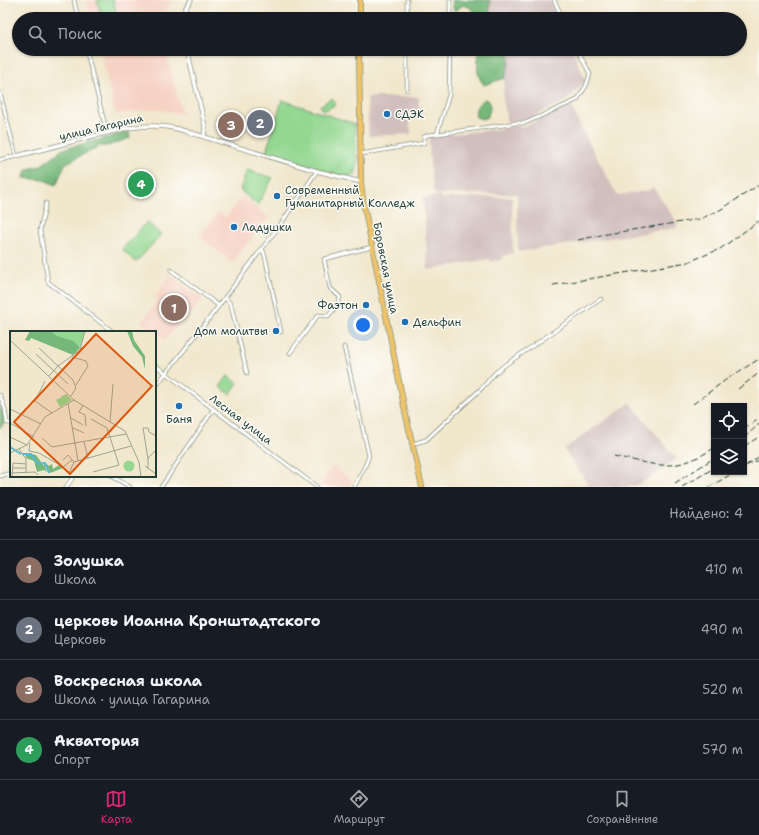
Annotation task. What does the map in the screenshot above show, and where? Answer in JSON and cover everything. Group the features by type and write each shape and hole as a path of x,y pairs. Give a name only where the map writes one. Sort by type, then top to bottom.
{"main road":[{"path":"360,0 360,12"},
{"name":"Боровская улица","path":"359,56 361,182 372,247 422,487"}],"street":[{"path":"74,0 77,12"},
{"path":"184,12 191,0"},
{"path":"407,0 407,12"},
{"path":"450,0 450,12"},
{"path":"554,0 559,12"},
{"path":"88,56 106,133"},
{"path":"189,56 205,126 204,136"},
{"path":"407,56 407,90"},
{"path":"437,134 449,95 450,56"},
{"path":"361,154 424,143 424,137 428,135 525,122 577,100 586,86 590,74 581,56"},
{"path":"0,93 16,156"},
{"name":"улица Гагарина","path":"2,160 106,133 150,125 172,127 317,171 361,182"},
{"path":"156,386 226,297 286,216 317,171"},
{"path":"46,203 40,230 48,282 112,331"},
{"path":"290,353 318,314 328,316 337,306 340,296 330,288 324,259 372,247"},
{"path":"262,248 266,256 281,332"},
{"path":"171,270 219,306"},
{"path":"226,297 231,305 247,373"},
{"path":"412,444 426,440 482,388 505,364 601,299"},
{"path":"344,347 369,456 354,487"},
{"name":"Лесная улица","path":"156,367 317,487"},
{"path":"0,395 9,423"},
{"path":"161,487 213,410"},
{"path":"0,476 10,473"},
{"path":"66,487 73,477"},
{"path":"114,477 130,487"}],"shaded area":[{"path":"86,0 172,0 166,12 89,12"},
{"path":"489,0 549,0 555,12 489,12"},
{"path":"102,56 167,56 182,114 154,109 115,114"},
{"path":"506,56 575,56 586,81 566,101 525,120 507,123 503,99"},
{"path":"367,97 419,97 419,110 409,118 411,134 369,136"},
{"path":"571,105 581,128 617,195 648,191 653,187 676,221 677,228 518,252 517,194 435,194 430,165 429,137 505,128 518,125 520,128"},
{"path":"441,195 441,198 512,197 513,253 503,256 503,259 491,262 489,259 428,270 423,198"},
{"name":"Ладушки","path":"243,196 268,218 232,263 199,236 219,212 226,217"},
{"path":"170,275 203,299 186,320 183,317 165,340 156,334 156,331 152,331 141,323 159,299 155,296"},
{"path":"630,403 677,459 643,482 631,487 590,487 564,449"},
{"path":"333,466 352,481 350,487 324,487 320,484"}],"green space":[{"path":"97,0 113,0 116,12 100,12"},
{"path":"453,0 490,0 489,12 473,12 469,7 463,5 455,11 452,6"},
{"path":"479,56 509,56 505,78 484,85 479,77"},
{"path":"332,98 336,104 324,111 320,106"},
{"path":"485,99 489,101 490,109 487,117 482,119 476,117 476,109"},
{"path":"282,100 355,124 357,168 355,174 352,176 343,176 274,156 266,152"},
{"path":"129,132 130,138 107,146 99,146 65,164 56,185 44,180 24,178 25,172 28,169 40,166 63,149"},
{"path":"247,170 273,178 257,205 240,190"},
{"path":"147,222 161,235 136,262 122,249"},
{"path":"228,376 238,383 230,394 220,387"},
{"path":"0,405 5,416 4,423 0,428"}],"railway":[{"path":"578,240 700,219 720,210 759,185"},
{"path":"553,285 688,262 720,249 759,221"},
{"path":"693,404 727,379 759,359"},
{"path":"738,389 759,373"},
{"path":"747,426 759,418"},
{"path":"747,435 759,424"},
{"path":"747,444 759,437"},
{"path":"614,456 665,465 688,461 711,450"},
{"path":"759,457 745,466 759,460"},
{"path":"675,483 711,460"},
{"path":"682,487 711,470"},
{"path":"709,487 730,475"}],"place":[{"name":"СДЭК","path":"387,114"},
{"name":"церковь Иоанна Кронштадтского","path":"260,123"},
{"name":"Воскресная школа","path":"231,125"},
{"name":"Акватория","path":"141,184"},
{"name":"Современный Гуманитарный Колледж","path":"277,196"},
{"name":"Ладушки","path":"234,227"},
{"name":"Фаэтон","path":"366,305"},
{"name":"Золушка","path":"174,308"},
{"name":"Дельфин","path":"405,322"},
{"name":"Дом молитвы","path":"276,331"},
{"name":"Баня","path":"179,406"}]}
